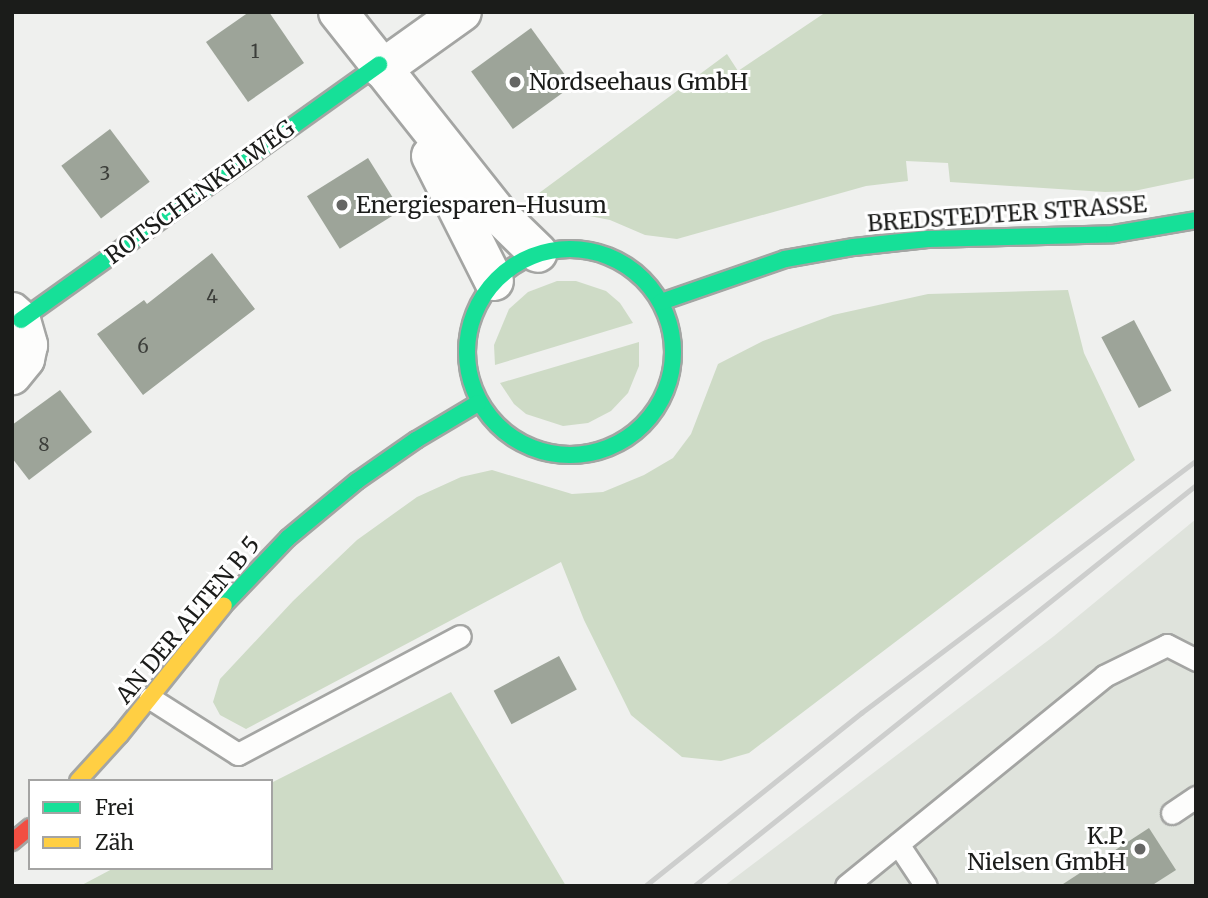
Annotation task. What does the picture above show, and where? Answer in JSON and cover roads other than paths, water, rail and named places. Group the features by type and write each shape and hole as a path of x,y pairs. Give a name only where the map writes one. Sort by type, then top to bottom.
{"main road":[{"name":"ROTSCHENKELWEG","path":"16,316 387,75"},
{"name":"BREDSTEDTER STRASSE","path":"661,302 785,260 854,247 928,239 1114,234 1196,220"},
{"path":"573,248 608,256 639,274 661,302 672,336 672,372 659,405 636,433 605,450 569,456 534,450 503,432 478,403 468,374 467,340 475,308 494,281 514,264 538,253 573,248"},
{"name":"AN DER ALTEN B 5","path":"80,779 150,698 194,639 243,582 288,538 357,481 415,440 478,403"},
{"path":"12,842 28,829"}],"street":[{"path":"338,12 499,215 538,253"},
{"path":"387,75 462,12"},
{"path":"387,75 494,281"},
{"name":"ROTSCHENKELWEG","path":"12,375 25,359 28,345 16,316"}],"lane":[{"path":"150,698 238,754 460,636"},
{"path":"846,886 1104,676 1167,645 1196,660"},
{"path":"1171,813 1196,797"},
{"path":"898,844 926,886"}],"railway":[{"path":"645,886 861,713 1196,461"},
{"path":"694,886 1196,485"}],"place":[{"name":"Nordseehaus GmbH","path":"515,82"},
{"name":"Energiesparen-Husum","path":"342,205"},
{"name":"K.P. Nielsen GmbH","path":"1140,849"}]}
